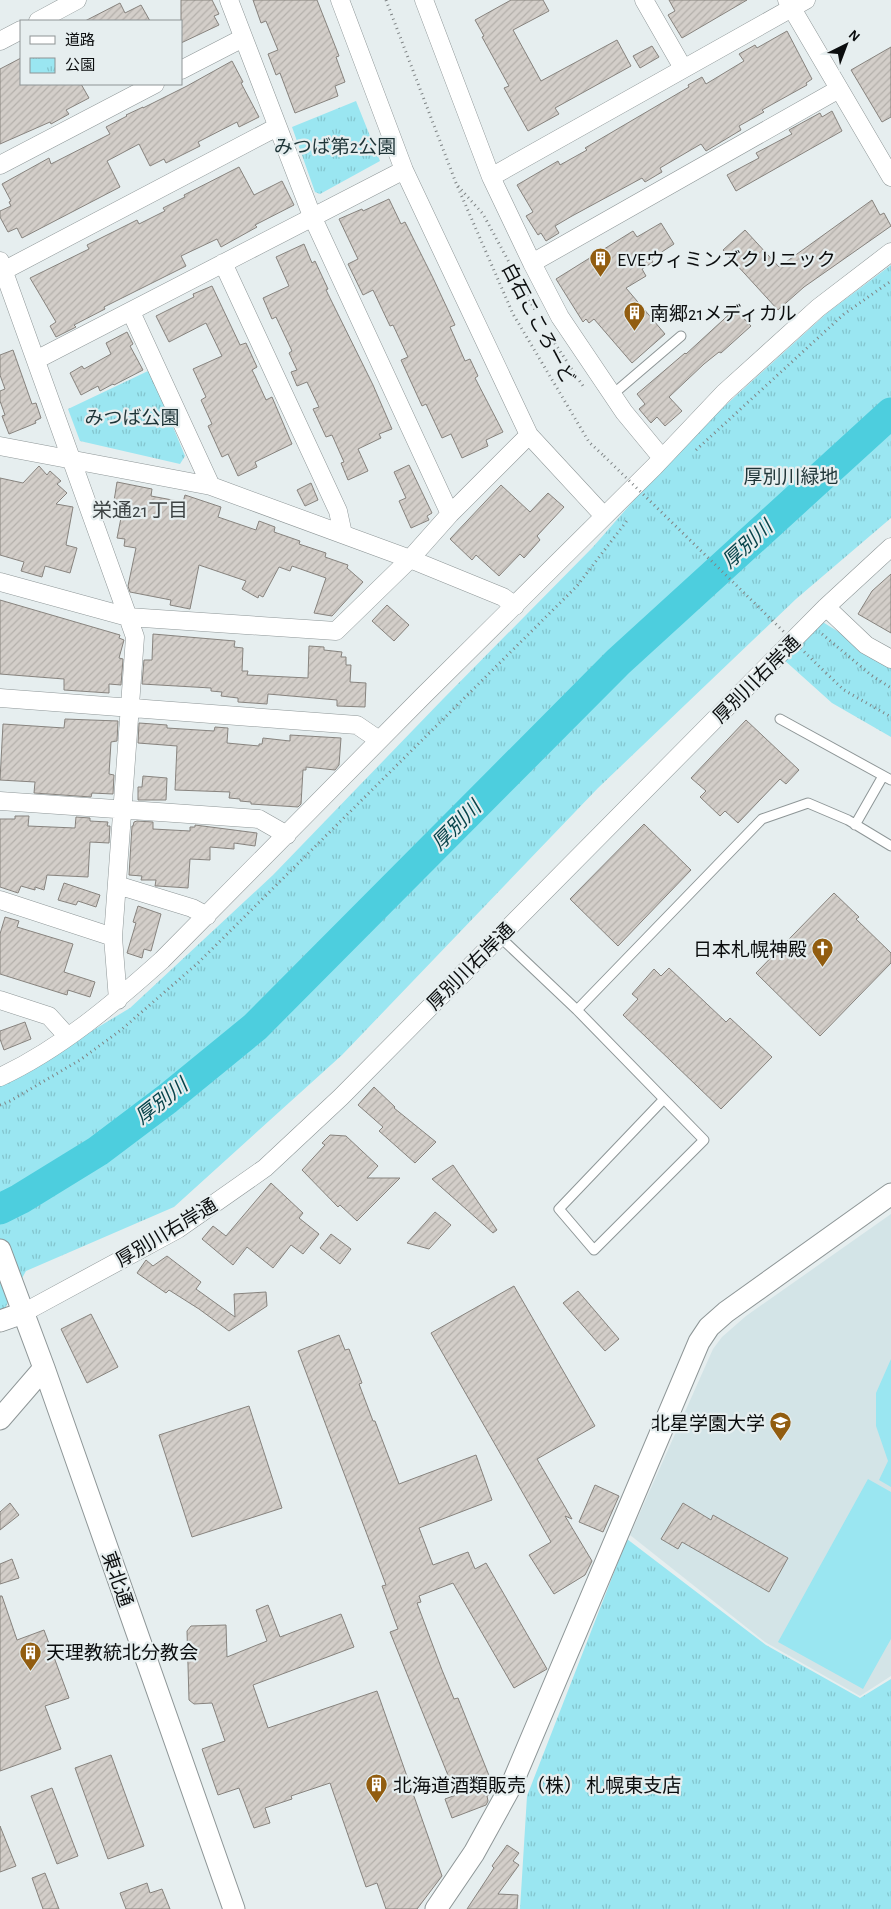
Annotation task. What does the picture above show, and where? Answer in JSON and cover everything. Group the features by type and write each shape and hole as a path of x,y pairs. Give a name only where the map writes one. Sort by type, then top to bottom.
{"street":[{"path":"40,20 77,0"},
{"path":"229,0 312,216 450,514"},
{"path":"340,0 404,170 529,435 604,516"},
{"path":"424,0 491,177 560,317 624,412 662,458"},
{"path":"644,0 683,68"},
{"path":"491,177 795,3 839,88 891,177"},
{"path":"0,41 20,31"},
{"path":"182,69 243,38"},
{"path":"0,166 154,85"},
{"path":"532,263 839,88"},
{"path":"118,1000 113,937 135,637 2,266 278,127"},
{"path":"36,360 404,170"},
{"path":"0,1077 68,1037 118,1000 207,916 379,740 662,458 724,393 811,314 891,252"},
{"path":"223,263 338,511 344,534"},
{"path":"131,312 211,486"},
{"path":"0,582 128,617 336,631 410,559 450,514 529,435"},
{"path":"0,446 211,486 410,559 503,597 515,606"},
{"name":"厚別川右岸通","path":"0,1321 23,1313 178,1229 264,1168 341,1097 826,607 891,547"},
{"path":"826,607 866,645 891,659"},
{"path":"0,698 357,726 379,740"},
{"path":"0,801 259,819 287,835"},
{"path":"117,885 192,908 207,916"},
{"path":"0,900 113,937"},
{"path":"0,1000 49,1016 68,1037"},
{"path":"436,1909 474,1854 512,1784 699,1342 709,1327 726,1312 891,1194"},
{"name":"東北通","path":"0,1250 44,1368 234,1909"},
{"path":"0,1419 44,1368"}],"lane":[{"path":"612,395 681,336"},
{"path":"780,719 887,778 855,825"},
{"path":"577,1010 762,818 808,803 855,825 891,846"},
{"path":"500,936 577,1010 664,1099 704,1140 594,1250 559,1209 664,1099"}],"path":[{"name":"白石こころーど","path":"386,0 456,183 513,314 589,442 844,690 891,717"},
{"path":"692,454 844,314 891,281"},
{"path":"644,500 650,494"},
{"path":"0,1105 80,1060 121,1030 198,963 578,586 633,514"},
{"path":"810,624 871,675 891,688"}],"shaded area":[{"name":"北星学園大学","path":"891,1214 891,1676 860,1696 765,1642 630,1535 713,1349 722,1337 746,1316"}],"green space":[{"name":"みつば第2公園","path":"356,101 380,161 320,194 315,192 292,127"},
{"name":"厚別川緑地","path":"891,265 891,518 796,599 598,788 342,1055 174,1207 26,1271 5,1308 0,1309 0,1086 130,1008 273,875 593,547 683,444 827,313"},
{"name":"みつば公園","path":"148,371 151,373 185,456 180,464 80,441 68,409"},
{"path":"821,621 891,664 891,737 832,703 783,659"},
{"path":"891,1359 891,1487 879,1480 888,1461 876,1426 876,1393"},
{"path":"868,1479 891,1492 891,1639 863,1689 778,1642"},
{"path":"627,1539 766,1645 860,1698 891,1679 891,1909 520,1909 527,1796"}],"building":[{"path":"181,0 212,0 219,14 214,16 219,25 182,43"},
{"path":"253,0 317,0 339,56 336,57 345,82 335,86 338,96 295,113 280,73 276,75 268,54 278,50 266,21 261,23"},
{"path":"511,0 543,0 549,11 513,30 541,81 617,40 631,66 555,108 559,114 528,131 504,88 509,86 482,37 484,36 475,20"},
{"path":"669,0 747,0 682,38 668,15 675,11"},
{"path":"120,3 125,13 141,5 149,20 87,20"},
{"path":"787,31 812,79 806,83 807,85 762,110 764,112 739,126 741,130 706,151 701,144 660,168 662,172 645,182 642,178 555,226 559,233 546,241 541,233 538,235 526,216 533,212 517,185 558,161 560,165 587,150 585,148 689,87 688,85 702,77 706,84 744,61 739,54 755,45 757,48"},
{"path":"652,46 659,57 640,68 633,56"},
{"path":"891,47 891,117 882,122 851,70"},
{"path":"20,59 20,85 82,85 89,98 66,110 69,114 51,124 50,122 0,144 0,69"},
{"path":"232,61 259,117 239,127 237,122 198,142 200,146 166,163 164,159 150,166 139,144 107,161 120,187 22,238 17,228 8,232 0,217 0,211 11,206 9,202 11,201 2,184 49,158 51,164 110,134 106,127 126,115 187,86"},
{"path":"832,111 842,131 736,191 727,175 759,158 756,153 792,134 789,130 820,113 822,117"},
{"path":"239,167 254,195 282,181 294,205 255,225 257,227 221,247 217,239 181,256 186,266 104,307 105,309 56,337 50,326 56,322 30,278 89,249 87,245 137,220 139,224 165,211 163,208 185,197 184,195"},
{"path":"389,199 401,224 405,222 433,278 455,325 450,327 465,361 470,359 478,376 475,378 503,432 486,440 488,446 462,458 451,434 442,438 426,404 422,406 401,360 408,357 393,325 390,326 373,290 363,295 348,264 358,259 339,219"},
{"path":"872,200 880,215 884,213 891,226 804,287 778,310 723,250 745,230 779,267"},
{"path":"661,223 674,244 651,259 653,262 642,269 646,276 626,288 665,334 632,363 594,319 589,323 586,319 583,322 556,279 633,231 637,237"},
{"path":"304,244 312,263 315,261 328,289 326,290 373,385 392,429 379,434 381,438 358,449 368,471 348,480 341,463 344,462 332,435 326,437 313,409 319,407 307,382 297,386 291,372 297,370 289,353 292,351 276,317 272,319 263,298 289,286 276,257"},
{"path":"212,286 240,345 246,343 257,367 252,370 266,400 272,397 292,444 255,462 257,467 238,476 228,454 222,457 208,426 212,424 201,400 206,397 193,369 222,356 206,323 169,342 156,316 194,297 193,294"},
{"path":"735,309 751,326 721,353 719,352 704,364 669,397 682,411 665,426 657,417 651,423 639,409 645,404 637,394 686,354"},
{"path":"127,332 133,344 130,346 143,370 100,391 98,386 81,395 70,373 82,366 84,369 111,354 106,343"},
{"path":"13,350 32,404 36,403 41,418 35,421 36,423 9,434 2,416 5,415 0,401 0,391 5,389 0,375 0,355"},
{"path":"409,465 432,513 427,516 429,520 411,528 399,501 406,498 394,472"},
{"path":"39,466 47,475 50,471 61,481 57,484 67,493 56,504 73,507 66,545 77,548 70,573 45,566 42,577 21,571 24,562 0,555 0,478 23,483"},
{"path":"117,482 152,489 151,496 183,502 185,495 221,507 218,517 256,530 259,521 275,527 274,532 300,541 299,544 326,553 325,557 348,565 347,568 363,582 332,616 314,613 326,578 292,566 290,571 279,567 263,597 259,595 258,598 242,589 246,581 199,565 190,609 170,605 171,600 130,592 128,586 136,548 124,546 125,539 117,538 124,503 114,501"},
{"path":"311,483 318,500 305,506 297,490"},
{"path":"501,485 530,512 548,493 564,507 537,536 540,540 524,558 520,554 499,576 476,555 472,560 450,539"},
{"path":"891,574 891,633 858,614 872,591"},
{"path":"0,600 120,635 119,638 124,640 119,658 123,659 121,685 109,684 109,693 64,690 64,679 0,674"},
{"path":"387,605 409,625 394,641 372,621"},
{"path":"153,634 235,641 234,647 243,648 242,671 248,671 247,675 308,678 309,646 324,647 324,650 342,652 341,657 346,657 346,665 351,665 350,682 366,683 365,707 337,706 337,700 268,694 267,704 238,702 238,698 221,696 222,692 211,691 211,688 142,684 144,660 152,660"},
{"path":"65,719 118,721 117,741 111,742 109,774 114,775 113,794 92,793 91,797 34,793 35,782 0,780 3,724 64,728"},
{"path":"746,720 799,770 786,784 780,779 738,823 725,811 720,816 700,797 706,791 691,778"},
{"path":"139,723 167,725 167,728 214,731 215,727 228,728 227,743 259,746 259,744 262,744 263,738 290,741 290,735 341,738 339,765 335,770 306,767 306,770 303,770 301,804 298,807 251,804 251,802 240,801 240,799 229,798 230,792 175,790 177,746 138,743"},
{"path":"143,776 167,778 166,800 138,800 138,787 142,787"},
{"path":"15,816 29,816 28,826 75,828 76,817 90,818 90,821 108,822 107,826 110,826 109,843 90,842 88,877 47,875 44,890 35,887 35,890 21,886 18,893 0,887 0,819 15,819"},
{"path":"137,821 153,822 153,829 190,831 190,827 195,827 195,825 257,833 255,846 234,843 234,849 210,847 210,860 190,859 188,888 155,886 156,880 141,880 142,876 129,875 132,826"},
{"path":"644,824 691,870 618,946 570,899"},
{"path":"64,883 100,895 96,907 78,901 76,905 58,900"},
{"name":"日本札幌神殿","path":"834,893 859,917 856,919 891,953 891,963 820,1036 756,973"},
{"path":"138,906 161,914 151,951 144,949 142,958 127,953 136,923 133,922"},
{"path":"5,917 19,921 17,927 73,944 64,972 95,982 90,997 68,990 67,995 0,974 0,934"},
{"path":"669,968 726,1022 730,1018 772,1057 721,1109 623,1015 638,999 632,994 654,969 661,976"},
{"path":"25,1022 31,1039 4,1050 0,1039 0,1031"},
{"path":"374,1087 394,1108 436,1142 415,1163 379,1131 383,1127 358,1105"},
{"path":"330,1135 346,1136 378,1166 367,1178 400,1178 357,1221 340,1205 338,1207 302,1170 325,1145 322,1143"},
{"path":"453,1165 497,1230 493,1233 432,1179"},
{"path":"271,1183 303,1213 299,1218 319,1234 303,1254 291,1245 273,1268 247,1247 233,1265 202,1239 213,1226 226,1236"},
{"path":"435,1212 451,1225 429,1249 407,1243"},
{"path":"331,1234 351,1249 340,1264 320,1248"},
{"path":"167,1256 201,1282 196,1289 235,1317 234,1294 266,1292 267,1306 229,1331 169,1290 166,1293 137,1273 146,1260 153,1266"},
{"path":"514,1286 595,1426 537,1459 572,1519 565,1516 592,1561 585,1575 554,1594 529,1555 551,1542 431,1333"},
{"path":"578,1291 619,1339 605,1351 563,1303"},
{"path":"91,1314 118,1367 87,1383 61,1329"},
{"path":"339,1335 345,1350 349,1349 362,1383 359,1384 399,1484 476,1455 492,1500 419,1528 433,1565 468,1552 475,1569 486,1563 547,1669 514,1688 453,1583 419,1596 421,1602 417,1603 442,1670 454,1699 458,1698 490,1778 486,1779 492,1794 487,1796 488,1801 486,1805 452,1818 445,1799 456,1795 390,1632 398,1629 382,1586 386,1585 298,1351"},
{"path":"249,1406 282,1508 192,1537 159,1435"},
{"path":"595,1485 619,1496 603,1532 579,1522"},
{"path":"10,1503 19,1515 0,1530 0,1512"},
{"path":"683,1503 711,1520 713,1515 788,1558 769,1592 682,1542 678,1549 661,1539"},
{"path":"12,1559 19,1578 0,1584 0,1564"},
{"path":"0,1596 2,1596 17,1640 44,1630 69,1698 45,1706 61,1749 0,1771"},
{"name":"北海道酒類販売（株） 札幌東支店","path":"268,1605 280,1637 341,1614 354,1647 253,1685 268,1728 377,1691 442,1876 417,1909 386,1909 377,1883 366,1887 330,1783 291,1796 292,1799 265,1808 270,1823 254,1828 239,1788 218,1795 202,1749 225,1741 212,1703 194,1704 189,1700 187,1631 191,1626 226,1625 227,1657 267,1641 256,1610"},
{"path":"111,1755 144,1846 108,1859 75,1768"},
{"path":"52,1788 78,1856 57,1864 31,1796"},
{"path":"0,1826 16,1866 0,1872"},
{"path":"507,1845 519,1853 513,1861 519,1865 498,1894 518,1895 517,1909 467,1909 494,1868 492,1866"},
{"path":"45,1873 59,1909 43,1909 32,1878"},
{"path":"147,1883 150,1893 162,1889 170,1909 126,1909 120,1893"}],"waterway":[{"name":"厚別川","path":"0,1209 20,1199 98,1151 167,1099 255,1027 618,662 891,413"}],"place":[{"name":"EVEウィミンズクリニック","path":"601,278"},
{"name":"南郷21メディカル","path":"634,332"},
{"name":"日本札幌神殿","path":"823,968"},
{"name":"北星学園大学","path":"781,1442"},
{"name":"天理教統北分教会","path":"30,1671"},
{"name":"北海道酒類販売（株） 札幌東支店","path":"377,1804"}],"district":[{"name":"栄通21丁目","path":"140,510"}]}
